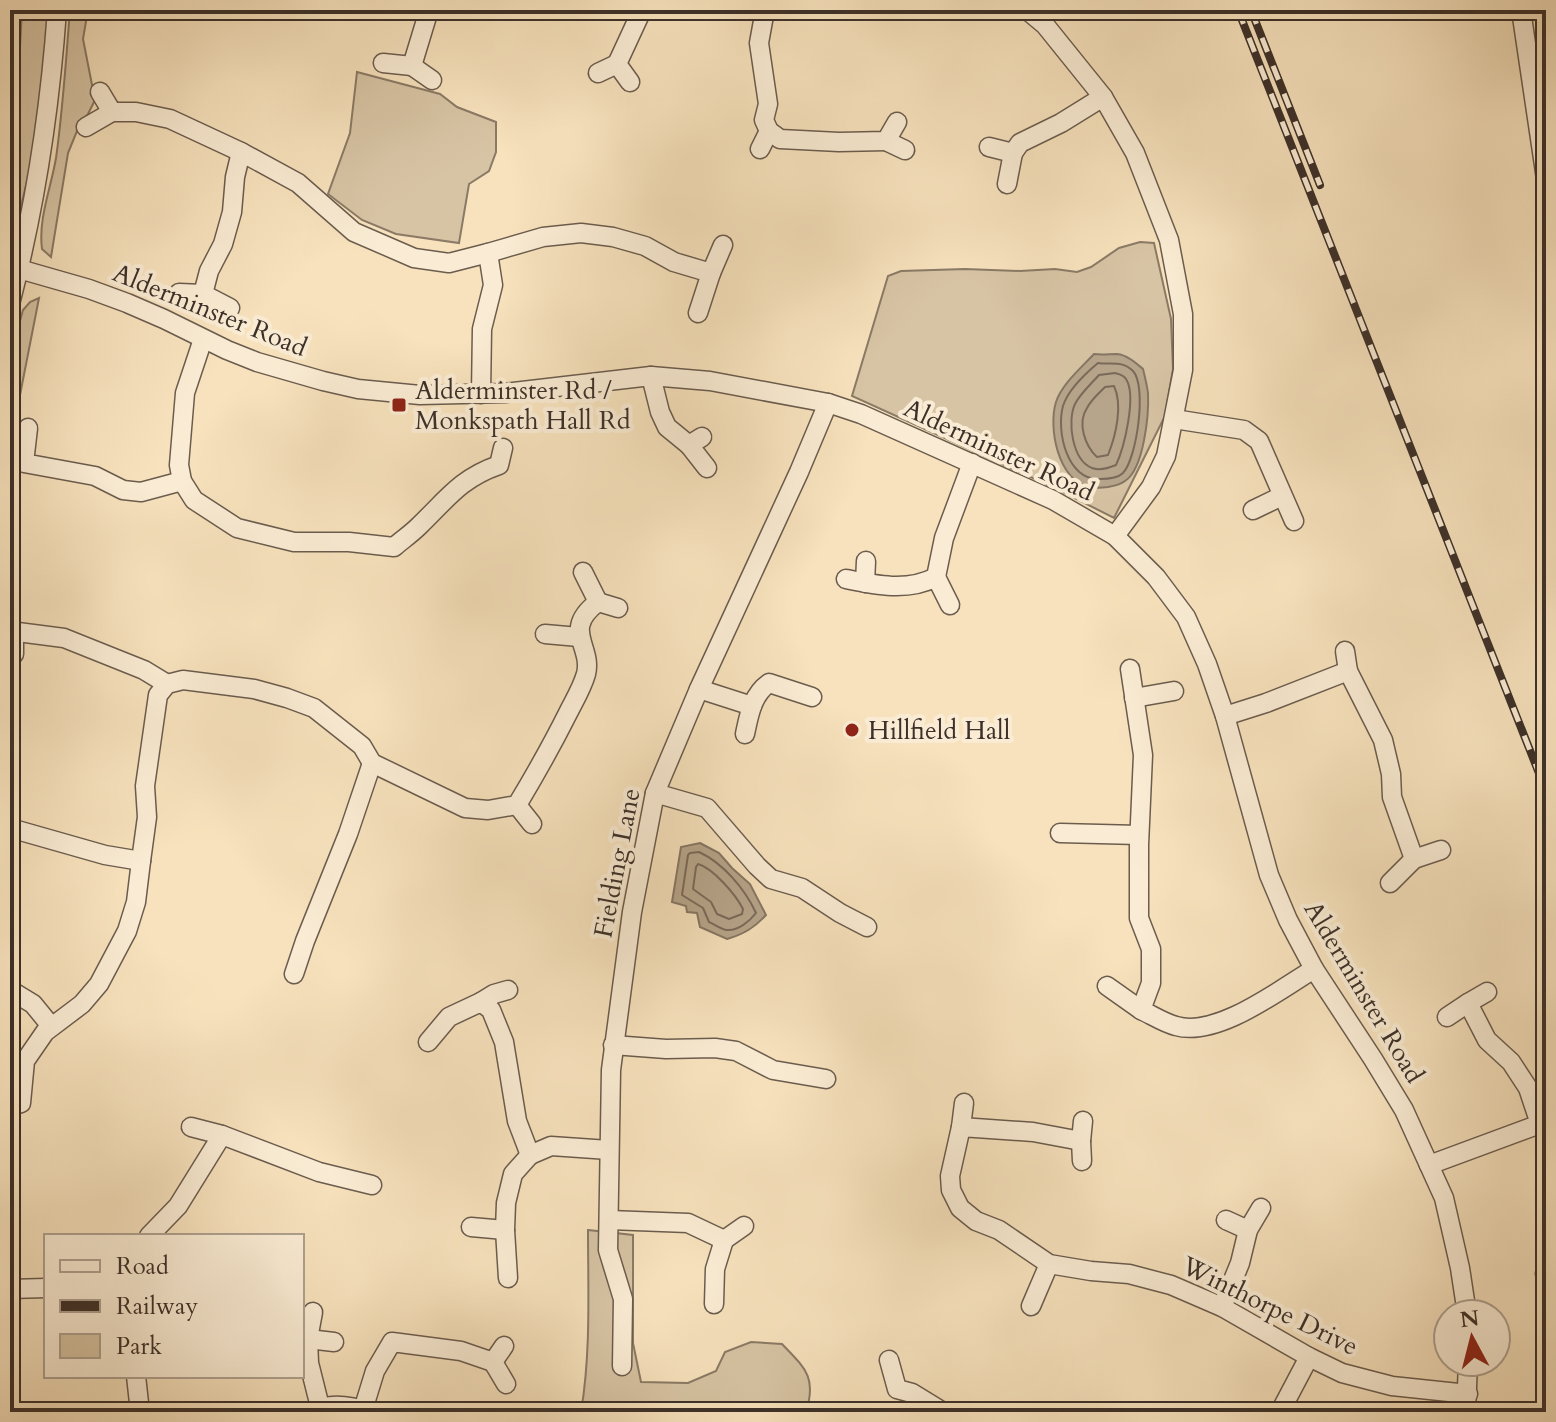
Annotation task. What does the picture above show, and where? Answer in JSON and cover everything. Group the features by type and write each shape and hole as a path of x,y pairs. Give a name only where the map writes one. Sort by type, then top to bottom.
{"street":[{"path":"10,304 44,138 57,10"},
{"path":"412,66 429,10"},
{"path":"598,73 617,64 642,10"},
{"path":"765,10 759,43 768,104 764,120 769,131 780,139 886,141 905,150"},
{"path":"1027,10 1045,25 1103,97 1135,153 1169,240 1183,314 1183,370 1166,456 1151,487 1115,536"},
{"path":"1521,10 1546,179"},
{"path":"383,63 412,66 432,80"},
{"path":"617,64 630,82"},
{"path":"100,92 112,112"},
{"path":"1007,184 1013,153 1020,143 1103,97"},
{"path":"86,127 112,112 136,112 170,119 298,183 354,232 414,258 449,263 543,237 581,233 613,237 645,246 674,262 711,273"},
{"path":"886,141 897,122"},
{"path":"760,149 769,131"},
{"path":"989,147 1013,153"},
{"path":"203,294 232,212 241,152"},
{"path":"698,313 723,245"},
{"path":"481,394 482,329 493,285 488,253"},
{"name":"Alderminster Road","path":"19,269 127,303 257,362 358,389 420,395 505,393 651,376 710,381 828,403 861,414 1053,500 1115,536 1156,577 1186,617 1225,716 1269,875 1314,969 1404,1110 1444,1198 1465,1298"},
{"path":"179,293 203,294 230,308"},
{"path":"203,339 185,393 179,465 182,481 194,500 237,528 294,542 349,542 399,554 418,527 453,490 501,456 515,476"},
{"path":"651,376 667,427 696,441 707,468"},
{"name":"Fielding Lane","path":"622,1366 623,1299 608,1250 613,1045 632,912 655,793 828,403"},
{"path":"1174,419 1244,430 1259,441 1294,521"},
{"path":"28,428 17,464 95,476 123,490 141,492 182,481"},
{"path":"950,605 936,577 944,538 972,463"},
{"path":"1253,510 1282,496"},
{"path":"865,583 866,561"},
{"path":"583,572 598,602 618,608"},
{"path":"846,579 883,585 921,585 936,577"},
{"path":"41,1104 16,1104 25,1061 45,1032 82,1004 99,984 127,931 136,902 147,817 145,786 148,756 158,695 167,684 183,680 254,689 287,698 314,708 362,746 372,763 465,808 488,810 517,805 545,759 580,689 587,671 579,637 581,624 590,608 598,602"},
{"path":"14,654 12,631 64,638 144,670 167,684"},
{"path":"545,634 579,637"},
{"path":"1345,651 1348,671 1383,740 1391,774 1392,797 1414,859"},
{"path":"1130,669 1143,755 1139,918 1151,949 1151,983 1141,1010"},
{"path":"1225,716 1348,671"},
{"path":"745,734 752,706 760,690 769,683 812,697"},
{"path":"699,689 752,706"},
{"path":"1134,698 1174,691"},
{"path":"294,974 297,939 348,834 372,763"},
{"path":"655,793 707,808 771,879 802,888 867,927"},
{"path":"517,805 532,824"},
{"path":"10,828 105,855 141,861"},
{"path":"1060,833 1139,835"},
{"path":"1390,883 1414,859 1441,850"},
{"path":"1107,986 1141,1010 1176,1026 1193,1028 1210,1026 1241,1013 1314,969"},
{"path":"10,990 33,1004 51,1026"},
{"path":"428,1042 449,1017 508,990"},
{"path":"1447,1017 1487,992"},
{"path":"481,1002 491,1010 504,1042 517,1121 530,1155"},
{"path":"1429,1165 1543,1130 1528,1088 1511,1062 1487,1040 1468,1003"},
{"path":"613,1045 736,1051 773,1070 785,1082 826,1079"},
{"name":"Winthorpe Drive","path":"964,1103 950,1176 951,1190 960,1208 976,1221 999,1230 1049,1264 1129,1274 1171,1285 1222,1307 1342,1373 1467,1403"},
{"path":"1082,1161 1083,1121"},
{"path":"191,1127 222,1135 319,1172 372,1185"},
{"path":"961,1127 1033,1132 1081,1141"},
{"path":"151,1234 178,1206 222,1135"},
{"path":"508,1278 506,1203 513,1174 530,1155 551,1146 609,1150"},
{"path":"1222,1307 1240,1263 1248,1230 1261,1208"},
{"path":"609,1220 688,1223 724,1240"},
{"path":"1226,1220 1248,1230"},
{"path":"714,1304 715,1269 724,1240 744,1226"},
{"path":"471,1227 505,1230"},
{"path":"1031,1306 1049,1264"},
{"path":"10,1289 44,1288"},
{"path":"313,1312 308,1339 314,1410 346,1406 366,1411 375,1371 392,1342 461,1351 493,1362 506,1384"},
{"path":"308,1339 334,1342"},
{"path":"493,1362 504,1346"},
{"path":"1280,1412 1309,1357"},
{"path":"889,1360 892,1396 912,1393 943,1412"},
{"path":"136,1378 140,1412"},
{"path":"1467,1403 1468,1378"}],"green space":[{"path":"22,10 45,10 48,17 44,82 30,169 10,252 10,161 20,111 18,83"},
{"path":"70,10 88,10 83,39 95,100 79,126 68,153 51,257 42,249 41,238 56,158"},
{"path":"357,72 440,94 457,107 496,122 496,152 489,171 469,184 459,243 396,234 362,220 328,194 350,133"},
{"path":"1140,242 1154,243 1171,319 1173,369 1165,416 1114,518 852,396 888,276 901,271 965,269 1055,269 1077,272 1091,267 1119,248"},
{"path":"39,298 10,446 10,357 23,310"},
{"path":"588,1230 633,1235 633,1343 641,1382 688,1383 716,1371 725,1352 751,1342 782,1344 807,1374 810,1390 806,1412 581,1412 588,1344"}],"water":[{"path":"1094,354 1121,355 1134,362 1143,369 1148,393 1148,414 1137,465 1123,482 1096,488 1078,482 1063,464 1053,425 1059,395 1072,376"},
{"path":"700,843 719,853 750,884 766,915 739,935 727,939 700,927 697,913 687,912 686,906 672,902 681,847"}],"railway":[{"path":"1238,10 1546,791"},
{"path":"1251,10 1320,185"}],"place":[{"name":"Alderminster Rd / Monkspath Hall Rd","path":"399,405"},
{"name":"Hillfield Hall","path":"852,730"}]}
